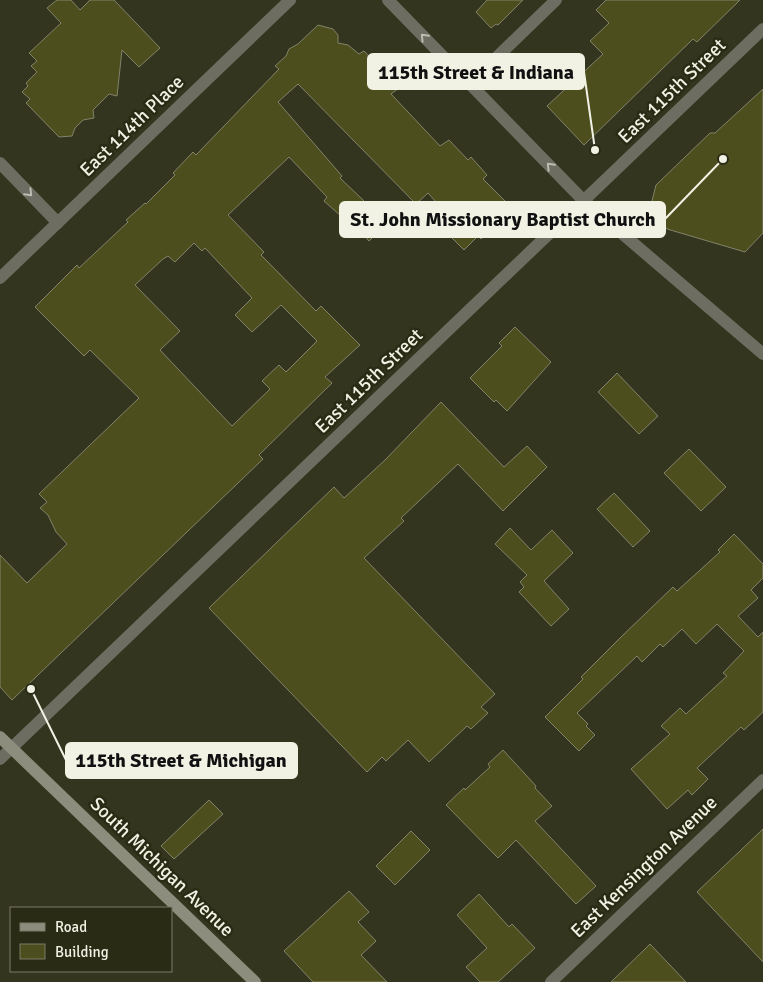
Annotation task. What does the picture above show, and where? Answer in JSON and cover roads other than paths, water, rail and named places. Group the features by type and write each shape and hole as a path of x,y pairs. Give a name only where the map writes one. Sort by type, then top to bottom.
{"main road":[{"name":"South Michigan Avenue","path":"0,737 255,982"}],"street":[{"name":"East 114th Place","path":"0,278 290,0"},
{"path":"388,0 584,201 763,354"},
{"path":"469,84 556,0"},
{"name":"East 115th Street","path":"0,760 763,29"},
{"path":"0,163 58,223"},
{"name":"East Kensington Avenue","path":"551,982 763,780"}],"place":[{"name":"115th Street & Indiana","path":"595,150"},
{"name":"St. John Missionary Baptist Church","path":"723,159"},
{"name":"115th Street & Michigan","path":"31,689"}]}
